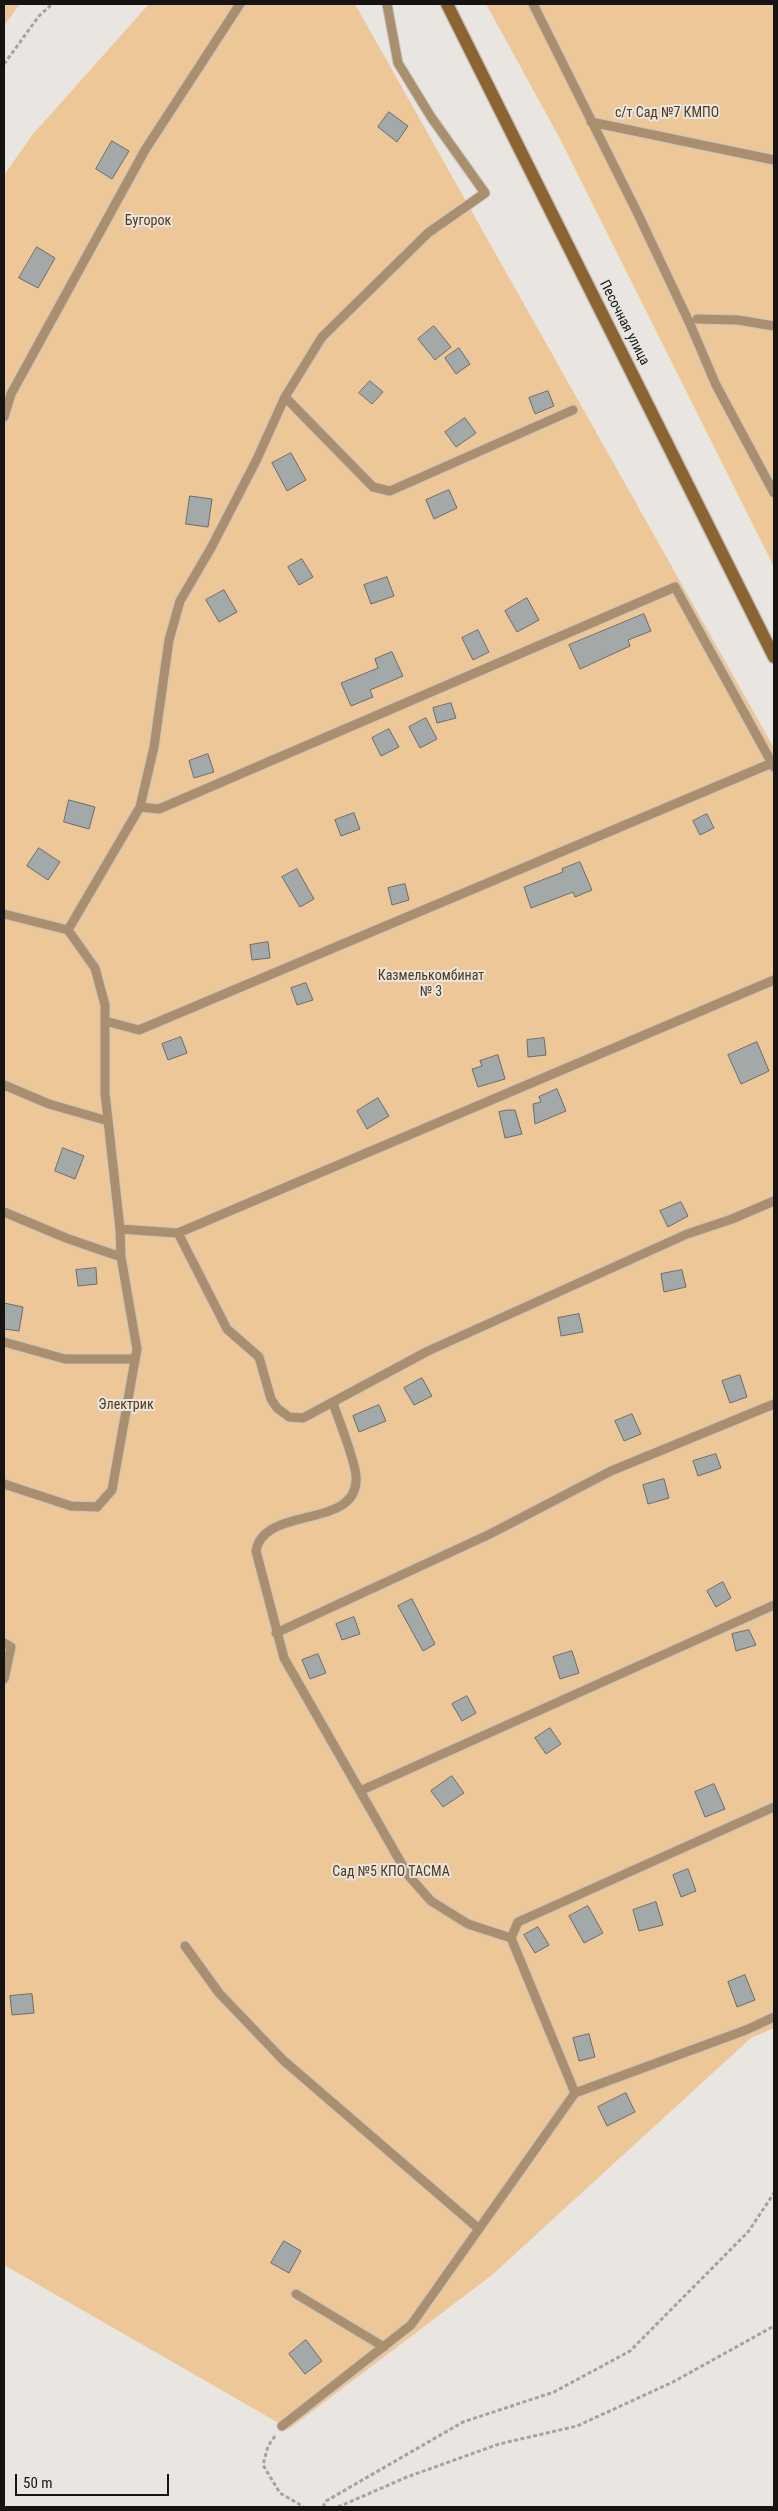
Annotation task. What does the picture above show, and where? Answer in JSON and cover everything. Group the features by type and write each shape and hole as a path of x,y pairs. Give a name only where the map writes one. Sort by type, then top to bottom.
{"main road":[{"name":"Песочная улица","path":"446,4 774,656"}],"lane":[{"path":"4,417 11,394 145,150 240,4"},
{"path":"68,930 140,807 154,747 168,640 180,601 215,540 257,459 285,397 322,337 428,233 485,193 431,117 398,63 387,4"},
{"path":"533,4 649,238 716,386 774,493"},
{"path":"591,122 774,160"},
{"path":"697,320 738,320 774,326"},
{"path":"285,397 373,487 390,490 573,410"},
{"path":"105,1021 138,1030 773,765 675,587 159,809 140,807"},
{"path":"4,914 68,930 95,968 105,1005 105,1093 120,1229 120,1257 137,1350 112,1490 97,1506 71,1506 4,1484"},
{"path":"120,1229 178,1233 774,980"},
{"path":"4,1084 49,1104 108,1121"},
{"path":"178,1233 227,1329 259,1357 271,1399 277,1408 289,1417 304,1418 428,1352 687,1234 732,1219 774,1200"},
{"path":"4,1212 66,1238 120,1257"},
{"path":"4,1342 65,1359 135,1359"},
{"path":"333,1403 356,1475 356,1489 349,1501 336,1508 268,1530 257,1541 256,1551 276,1634 284,1658 408,1875 431,1901 468,1924 511,1938"},
{"path":"276,1634 490,1534 611,1471 774,1404"},
{"path":"360,1791 774,1605"},
{"path":"4,1643 11,1647 4,1679"},
{"path":"575,2093 511,1938 518,1922 774,1807"},
{"path":"185,1946 219,1993 283,2060 479,2229"},
{"path":"282,2426 411,2325 575,2093 746,2030 774,2017"},
{"path":"296,2294 384,2346"}],"path":[{"path":"4,64 39,16 52,4"},
{"path":"323,2507 326,2501 463,2422 554,2392 630,2351 748,2232 774,2193"},
{"path":"338,2507 407,2477 498,2444 577,2426 673,2382 774,2326"},
{"path":"282,2426 268,2446 263,2465 280,2493 304,2507"}],"green space":[{"path":"4,4 20,4 4,26"},
{"path":"149,4 355,4 774,748 774,2028 751,2038 492,2275 289,2429 4,2265 4,175 33,134"},
{"name":"с/т Сад №7 КМПО","path":"486,4 774,4 774,567 559,137"}],"building":[{"path":"389,112 408,126 397,142 378,127"},
{"path":"112,141 129,151 112,179 96,169"},
{"path":"37,247 55,258 38,288 19,278"},
{"path":"434,326 451,347 435,360 418,339"},
{"path":"459,348 470,364 456,374 445,358"},
{"path":"370,381 383,392 372,404 359,393"},
{"path":"548,391 554,406 535,414 529,398"},
{"path":"465,418 476,433 456,447 445,432"},
{"path":"291,453 306,480 287,491 272,463"},
{"path":"449,490 457,508 434,519 426,500"},
{"path":"190,496 212,499 208,527 186,524"},
{"path":"302,559 313,577 299,585 288,567"},
{"path":"387,577 394,596 371,604 364,585"},
{"path":"224,590 237,612 219,622 206,600"},
{"path":"527,598 539,620 517,632 505,611"},
{"path":"644,614 651,631 628,640 630,646 580,669 569,645"},
{"path":"478,630 489,652 473,660 462,638"},
{"path":"392,652 403,676 370,690 373,697 351,706 341,683 378,668 375,659"},
{"path":"451,703 456,718 437,723 433,708"},
{"path":"426,718 437,739 420,748 409,727"},
{"path":"389,729 399,747 381,756 372,738"},
{"path":"208,754 214,772 194,778 189,761"},
{"path":"69,800 95,807 89,829 64,822"},
{"path":"354,813 360,829 341,836 335,820"},
{"path":"707,814 714,828 700,835 693,821"},
{"path":"39,848 60,862 48,880 27,866"},
{"path":"580,862 592,890 575,897 573,892 531,908 524,887 563,872 562,869"},
{"path":"297,869 314,899 300,907 282,877"},
{"path":"405,884 409,900 392,905 388,888"},
{"path":"268,942 270,958 252,960 250,945"},
{"path":"306,983 313,1000 297,1005 291,988"},
{"path":"181,1037 187,1053 168,1060 162,1044"},
{"path":"544,1038 546,1055 528,1057 527,1040"},
{"path":"757,1042 769,1071 741,1084 728,1055"},
{"path":"498,1055 505,1079 478,1087 472,1069 482,1066 480,1061"},
{"path":"557,1089 566,1111 535,1124 533,1104 541,1102 539,1097"},
{"path":"378,1098 389,1116 367,1129 357,1111"},
{"path":"515,1110 522,1134 505,1138 499,1112"},
{"path":"63,1148 84,1156 75,1179 55,1171"},
{"path":"681,1202 688,1216 668,1227 660,1211"},
{"path":"96,1268 97,1284 78,1286 76,1270"},
{"path":"682,1270 686,1287 664,1292 661,1274"},
{"path":"4,1303 23,1307 19,1331 4,1329"},
{"path":"579,1314 583,1332 561,1336 558,1318"},
{"path":"740,1375 747,1397 730,1403 722,1381"},
{"path":"422,1378 432,1396 414,1405 404,1388"},
{"path":"379,1405 386,1421 359,1432 353,1416"},
{"path":"632,1414 641,1434 624,1441 615,1421"},
{"path":"716,1454 721,1468 698,1476 693,1461"},
{"path":"664,1479 669,1498 648,1504 643,1485"},
{"path":"723,1582 731,1598 716,1607 707,1591"},
{"path":"412,1599 435,1644 423,1651 398,1606"},
{"path":"354,1617 360,1634 342,1640 336,1624"},
{"path":"749,1630 756,1645 736,1651 732,1634"},
{"path":"572,1651 579,1673 560,1679 553,1657"},
{"path":"318,1654 326,1673 310,1679 302,1660"},
{"path":"467,1696 476,1713 462,1721 452,1704"},
{"path":"550,1728 561,1744 546,1754 535,1738"},
{"path":"452,1776 464,1793 443,1807 431,1791"},
{"path":"714,1784 725,1809 705,1817 695,1792"},
{"path":"688,1869 696,1891 681,1897 673,1875"},
{"path":"656,1902 663,1925 639,1931 633,1910"},
{"path":"588,1906 603,1933 584,1943 569,1916"},
{"path":"538,1927 549,1945 535,1953 524,1935"},
{"path":"745,1975 755,2000 737,2007 728,1982"},
{"path":"32,1994 34,2013 12,2015 10,1996"},
{"path":"589,2034 595,2057 579,2061 573,2038"},
{"path":"626,2093 635,2112 607,2126 598,2107"},
{"path":"284,2241 301,2251 289,2273 271,2263"},
{"path":"306,2340 322,2361 305,2374 289,2354"}],"park label":[{"name":"Бугорок","path":"148,221"},
{"name":"Казмелькомбинат № 3","path":"431,984"},
{"name":"Электрик","path":"126,1405"},
{"name":"Сад №5 КПО ТАСМА","path":"391,1872"}]}
